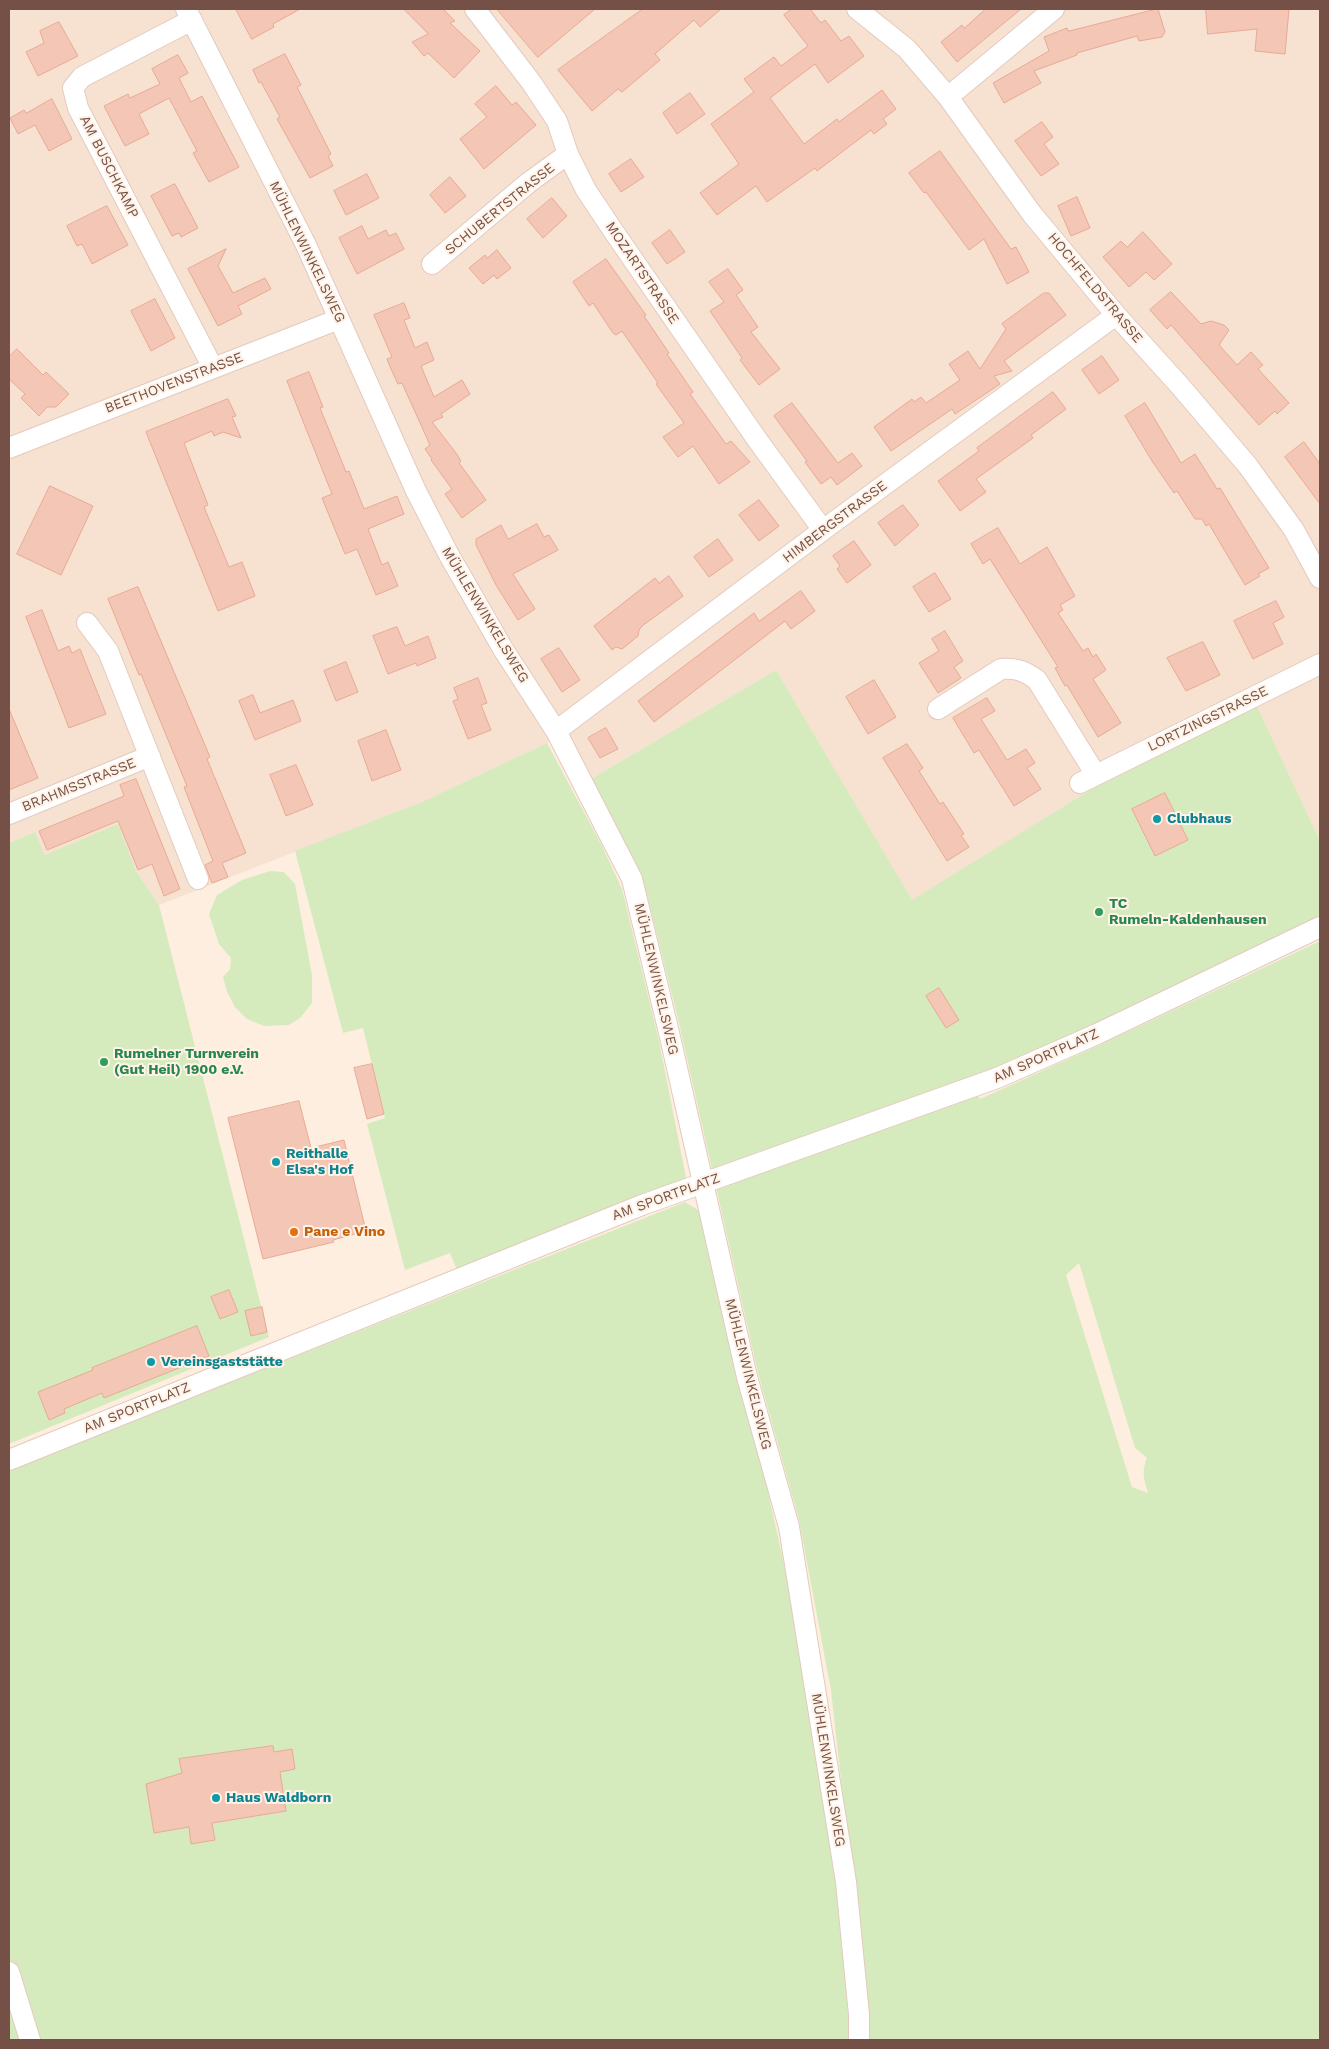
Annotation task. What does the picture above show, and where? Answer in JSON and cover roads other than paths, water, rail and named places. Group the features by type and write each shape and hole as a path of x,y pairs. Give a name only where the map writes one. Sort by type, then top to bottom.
{"street":[{"name":"MOZARTSTRASSE","path":"475,9 531,82 557,120 568,154 586,190 614,232 756,438 823,530"},
{"name":"HOCHFELDSTRASSE","path":"857,9 907,50 948,97 1032,214 1116,315 1181,387 1248,466 1294,530 1320,578"},
{"path":"948,97 1054,9"},
{"name":"MÜHLENWINKELSWEG","path":"189,14 306,245 412,483 445,547 503,649 556,731 632,879 670,1036 747,1377 789,1527 846,1882 859,2015 859,2040"},
{"name":"AM BUSCHKAMP","path":"189,14 82,77 73,88 78,108 212,368"},
{"name":"SCHUBERTSTRASSE","path":"432,264 528,183 568,154"},
{"name":"HIMBERGSTRASSE","path":"556,731 823,530 1116,315"},
{"name":"BEETHOVENSTRASSE","path":"9,448 339,319"},
{"name":"BRAHMSSTRASSE","path":"87,623 108,651 198,879"},
{"name":"LORTZINGSTRASSE","path":"938,709 1001,669 1025,670 1037,680 1088,779 1320,664"},
{"name":"BRAHMSSTRASSE","path":"9,814 150,756"},
{"name":"AM SPORTPLATZ","path":"9,1460 642,1204 997,1078 1097,1034 1320,927"},
{"path":"9,1972 30,2040"}],"place":[{"name":"Clubhaus","path":"1157,819"},
{"name":"TC Rumeln-Kaldenhausen","path":"1099,912"},
{"name":"Rumelner Turnverein (Gut Heil) 1900 e.V.","path":"104,1062"},
{"name":"Reithalle Elsa's Hof","path":"276,1162"},
{"name":"Pane e Vino","path":"294,1232"},
{"name":"Vereinsgaststätte","path":"151,1362"},
{"name":"Haus Waldborn","path":"216,1798"}]}
